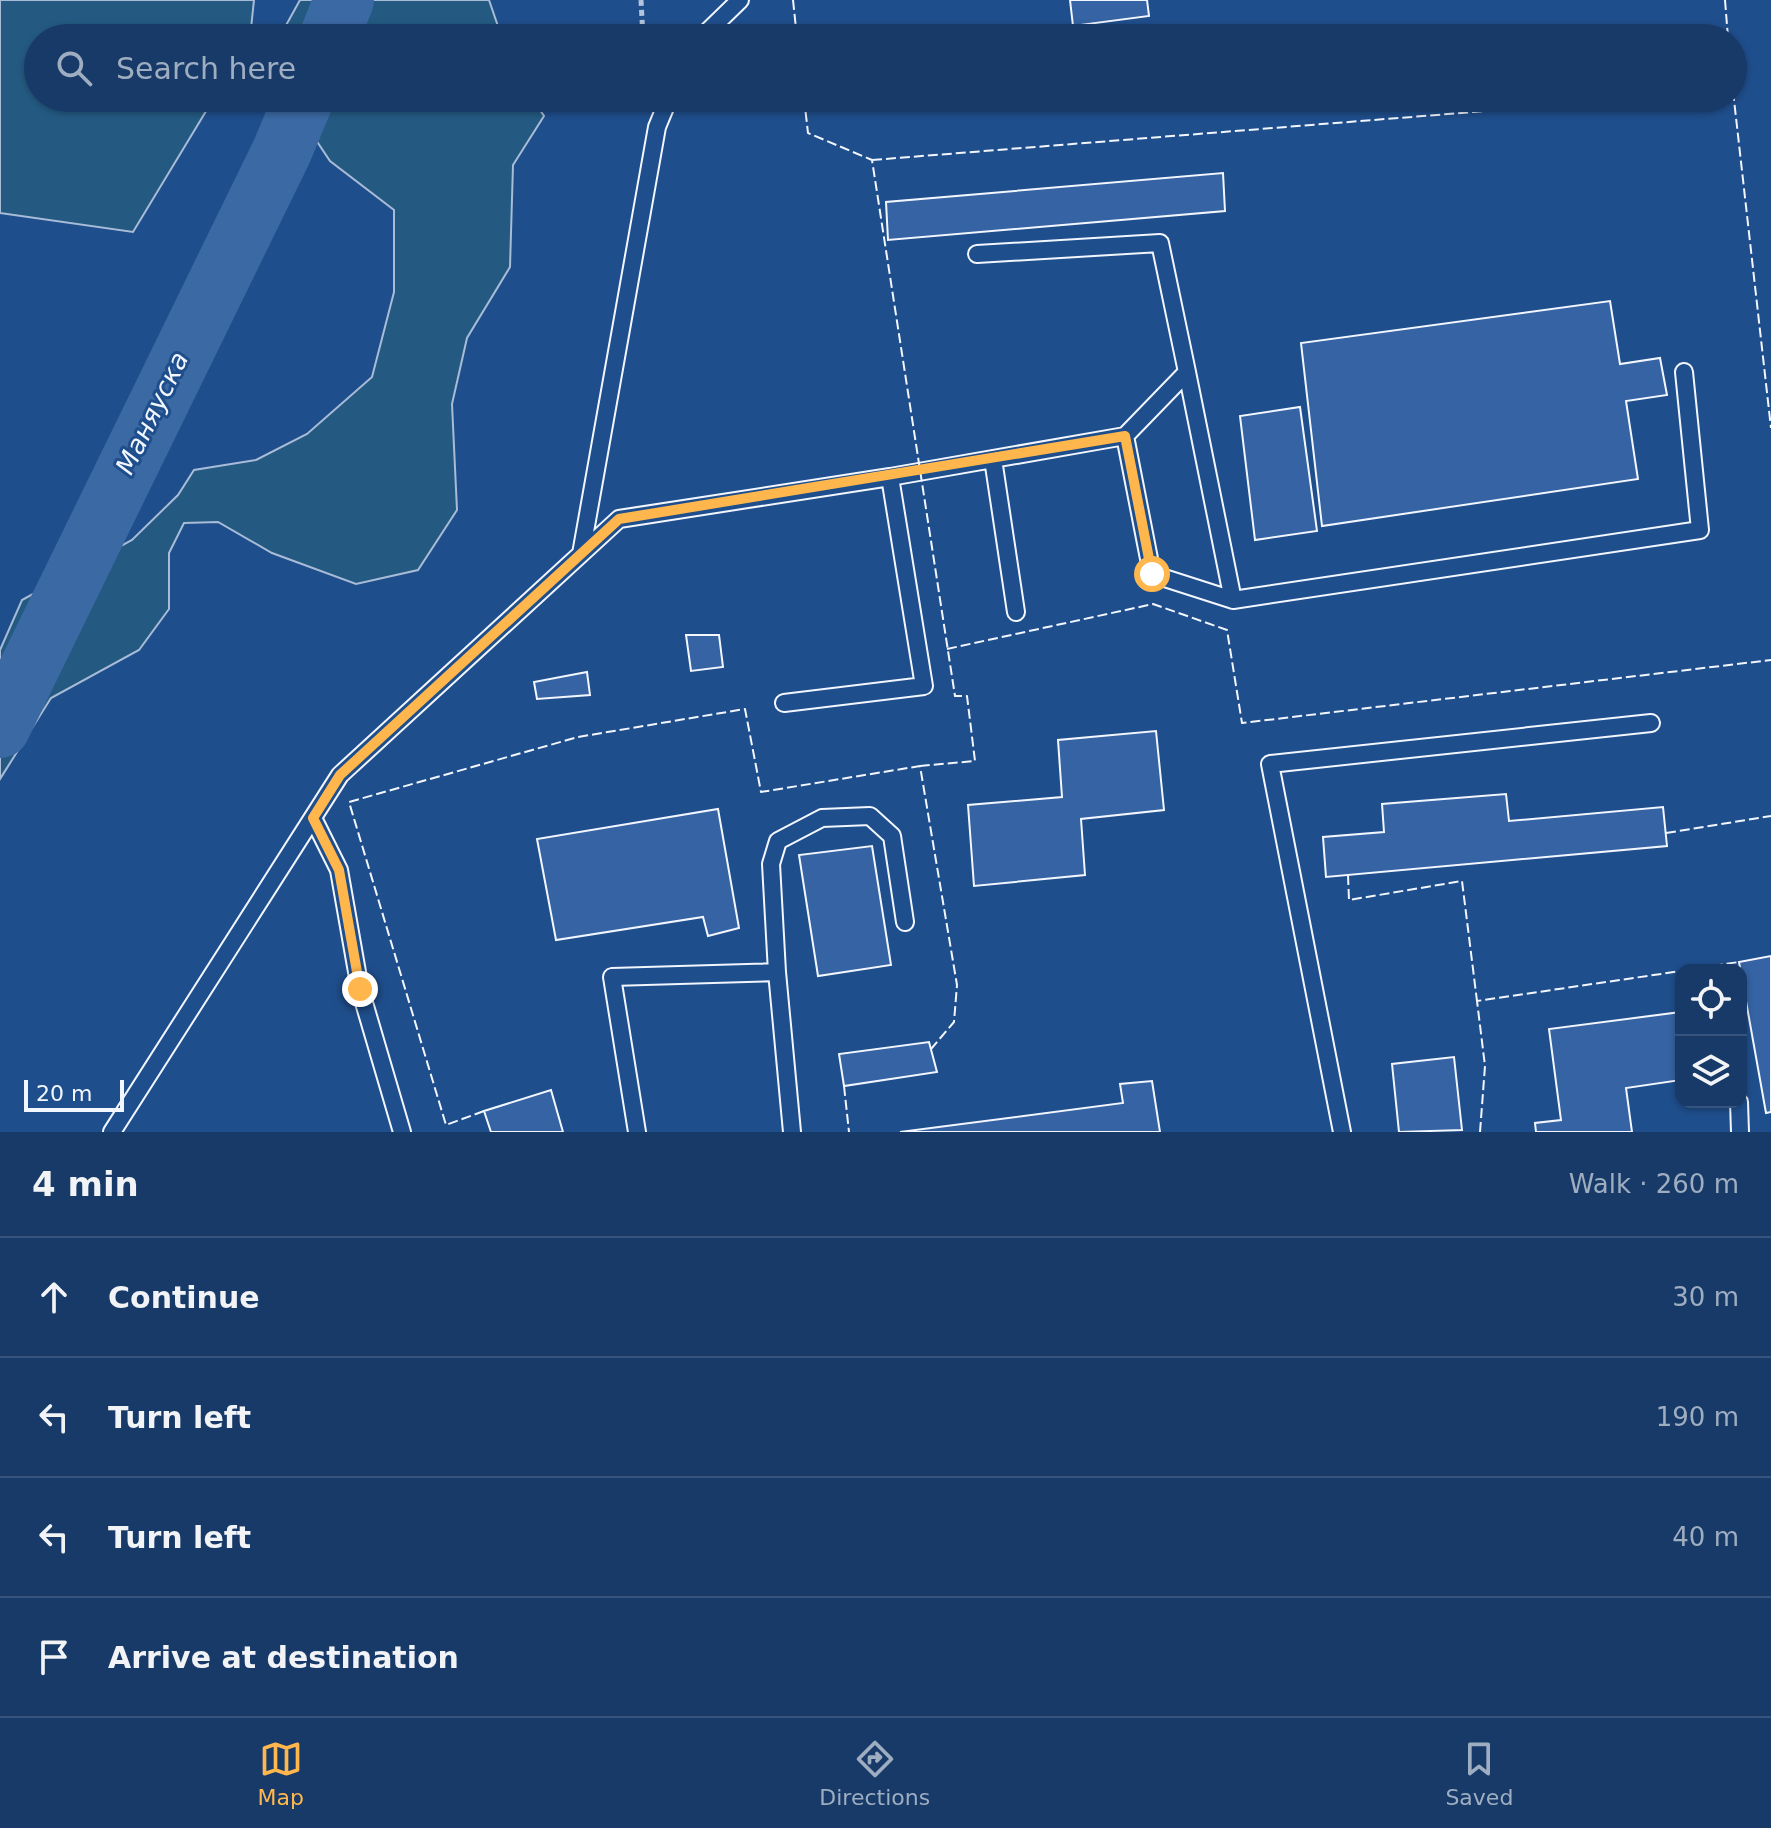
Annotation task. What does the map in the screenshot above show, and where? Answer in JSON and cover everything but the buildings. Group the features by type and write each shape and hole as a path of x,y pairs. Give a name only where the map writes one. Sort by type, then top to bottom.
{"lane":[{"path":"715,24 740,0"},
{"path":"581,554 657,127 663,112"},
{"path":"977,254 1160,243 1233,600"},
{"path":"112,1132 340,775 619,519 890,477 1125,436 1187,372"},
{"path":"1125,436 1152,574 1233,600 1700,530 1684,372"},
{"path":"993,459 1016,612"},
{"path":"784,703 924,686 890,477"},
{"path":"1342,1132 1270,764 1651,723"},
{"path":"792,1132 777,972 771,864 778,841 822,818 870,816 892,836 905,922"},
{"path":"313,818 339,870 360,989 402,1132"},
{"path":"637,1132 612,977 777,972"},
{"path":"1739,1108 1740,1132"}],"path":[{"path":"641,0 642,24"}],"shaded area":[{"path":"0,0 254,0 251,24 24,24 24,112 206,112 133,232 0,213"},
{"path":"300,0 489,0 497,24 287,24"},
{"path":"297,112 541,112 544,116 513,165 510,267 467,338 452,404 457,510 418,570 356,584 272,553 218,522 184,523 169,553 169,609 139,650 51,698 0,779 0,650 22,600 132,540 178,495 194,470 256,460 307,434 372,377 394,292 394,210 330,161"}],"waterway":[{"name":"Маняуска","path":"335,24 344,0"},
{"name":"Маняуска","path":"0,728 282,151 298,112"}],"fence":[{"path":"793,0 796,24"},
{"path":"1725,0 1727,24"},
{"path":"806,112 808,133 872,160 955,696 967,696 975,761 920,766"},
{"path":"872,160 1474,112"},
{"path":"1735,112 1771,428"},
{"path":"947,649 1153,604 1227,630 1242,723 1771,660"},
{"path":"484,1111 446,1125 349,802 578,737 745,709 761,792 920,766 957,985 954,1022 931,1049"},
{"path":"1666,833 1771,816"},
{"path":"1348,875 1349,900 1462,881 1477,1001"},
{"path":"1726,964 1739,962"},
{"path":"1480,1132 1485,1066 1477,1001 1675,972"},
{"path":"844,1086 849,1132"}],"route":[{"path":"360,989 339,870 313,818 340,775 619,519 890,477 1125,436 1152,574"}]}
